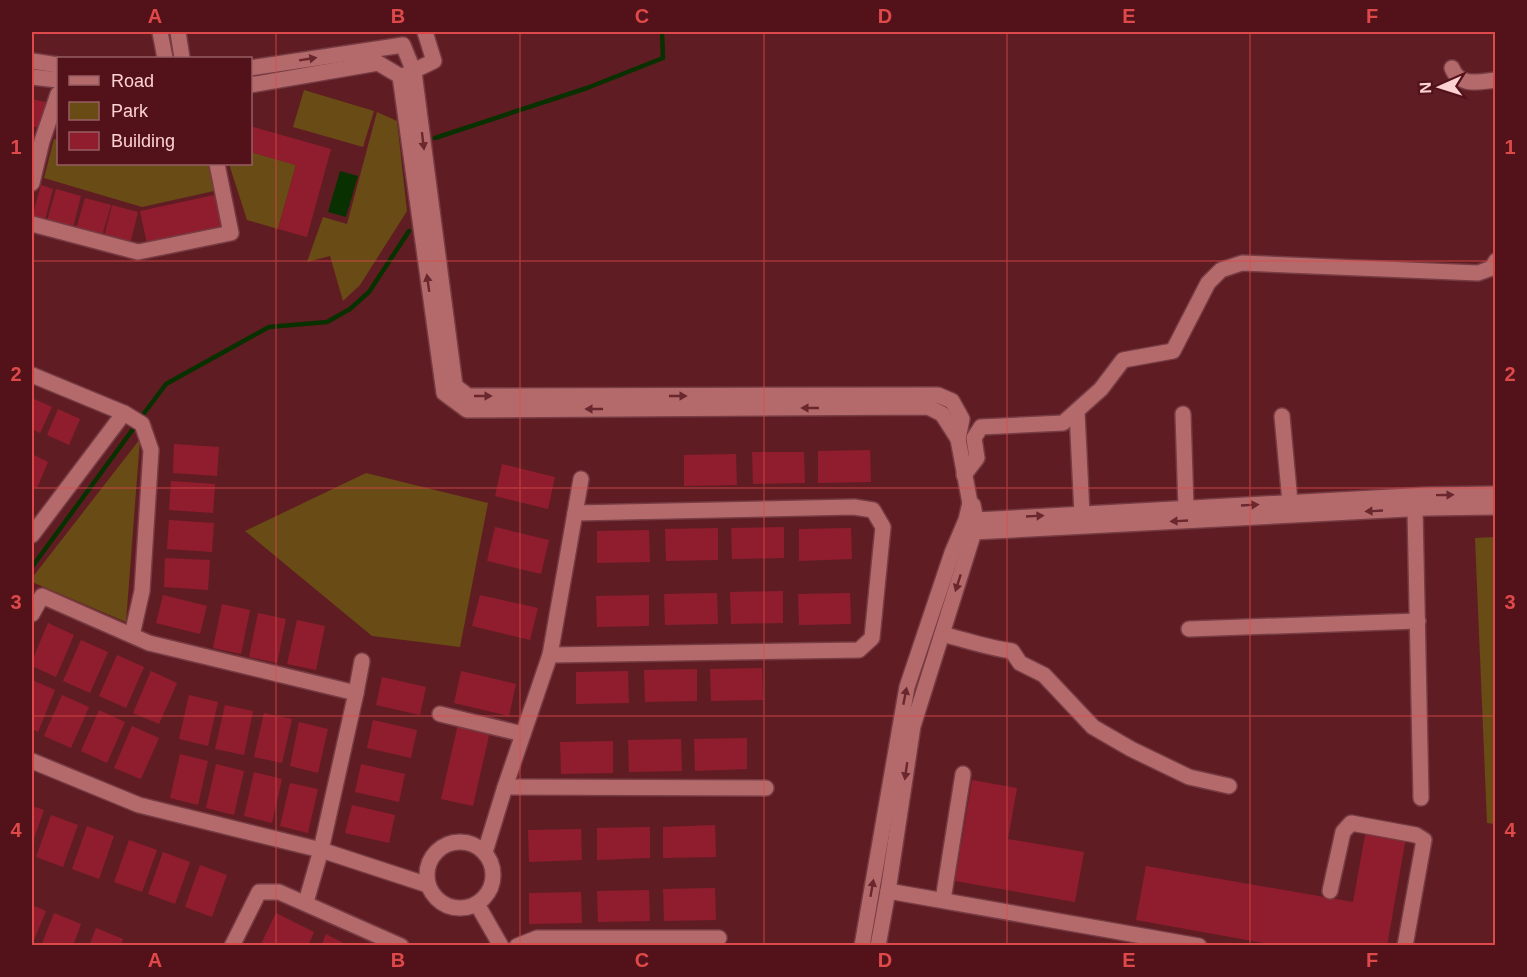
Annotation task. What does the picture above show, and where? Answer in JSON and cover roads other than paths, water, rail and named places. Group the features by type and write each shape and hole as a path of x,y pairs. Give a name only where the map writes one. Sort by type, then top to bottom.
{"street":[{"path":"160,32 165,57"},
{"path":"178,32 182,57"},
{"path":"252,85 378,63 407,74 434,61 427,32"},
{"path":"252,68 403,45 444,393 467,410 928,407 942,414 958,439 970,503 973,505 975,526 913,726 878,945"},
{"path":"32,61 57,65"},
{"path":"1452,68 1454,75 1467,82 1496,80"},
{"path":"32,77 57,80"},
{"path":"32,183 37,139 57,96"},
{"path":"32,224 138,252 231,233 217,165"},
{"path":"964,475 977,458 974,438 981,428 1063,423 1101,389 1123,360 1173,351 1208,283 1221,270 1242,263 1478,273 1492,268 1496,261"},
{"path":"32,375 124,413 142,424 151,450 142,591 132,635"},
{"path":"1077,412 1083,514"},
{"path":"32,535 38,516 124,413"},
{"path":"1182,414 1186,508"},
{"path":"1282,416 1290,502"},
{"path":"485,852 550,655 581,479"},
{"path":"975,526 1083,514 1427,495 1496,494"},
{"path":"861,945 907,687 970,503"},
{"path":"550,655 859,650 872,638 883,527 873,510 854,507 575,513"},
{"path":"975,526 1496,507"},
{"path":"1415,509 1421,798"},
{"path":"32,614 42,596 149,643 356,693"},
{"path":"1189,629 1418,621"},
{"path":"942,634 992,648 1012,651 1020,663 1044,675 1093,727 1131,749 1189,777 1229,786"},
{"path":"306,902 321,850 362,661"},
{"path":"440,714 523,734"},
{"path":"32,761 139,804 321,850 428,885"},
{"path":"943,900 963,774"},
{"path":"505,787 766,788"},
{"path":"1330,891 1343,832 1352,824 1416,835 1424,840 1405,945"},
{"path":"458,842 473,844 485,852 492,865 494,880 488,894 477,904 463,909 448,907 436,898 428,885 427,870 433,856 444,846 458,842"},
{"path":"888,891 1199,945"},
{"path":"231,945 259,892 279,892 306,902 401,945"},
{"path":"477,904 501,945"},
{"path":"517,945 537,938 719,938"}],"waterway":[{"path":"435,138 587,88 663,58 662,32"},
{"path":"139,420 166,384 269,327 327,322 350,309 369,292 409,231"},
{"path":"32,567 136,425"}]}
